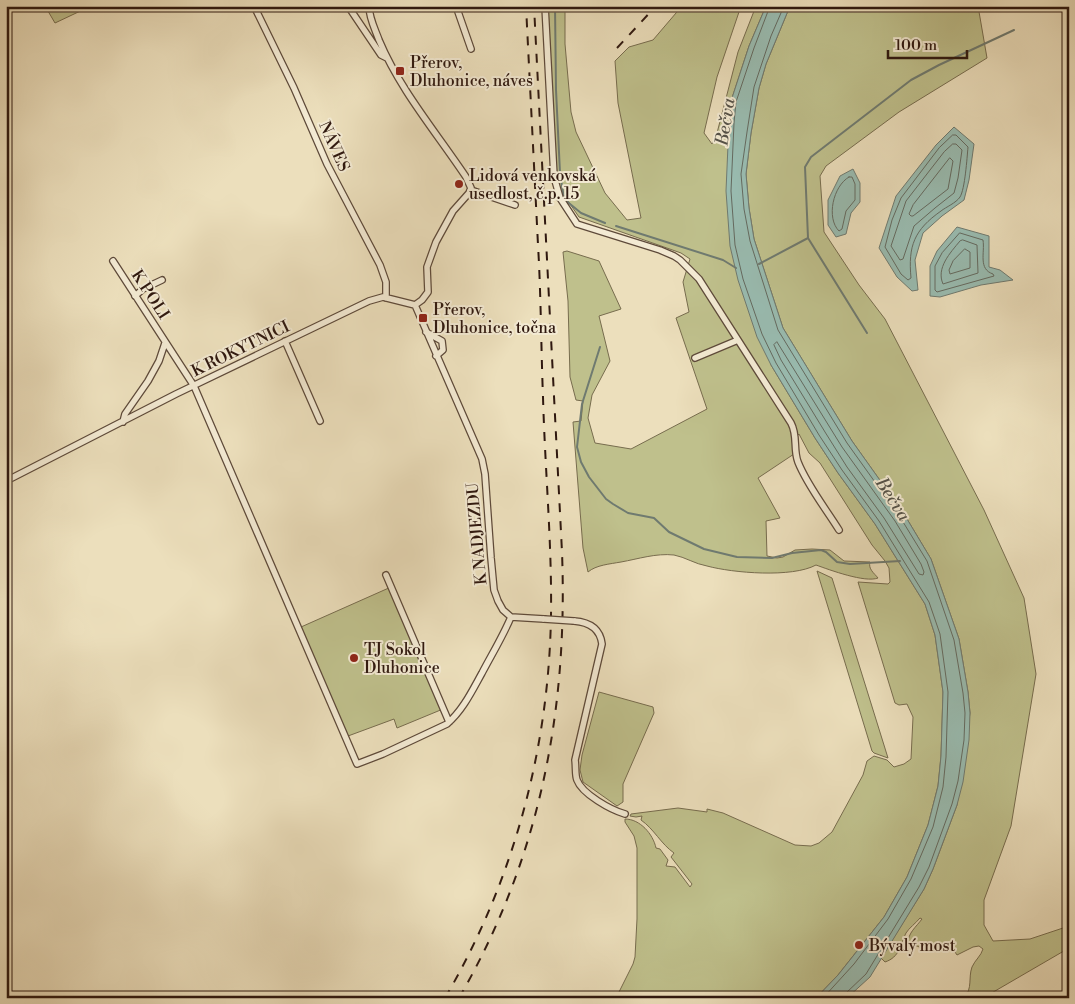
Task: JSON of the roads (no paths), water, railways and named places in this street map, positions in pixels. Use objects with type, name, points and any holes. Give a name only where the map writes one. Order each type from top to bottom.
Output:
[{"type":"street","name":"NÁVES","points":[[254,6],[294,88],[327,164],[380,265],[386,282],[386,298]]},
{"type":"street","points":[[348,6],[381,55],[387,58]]},
{"type":"street","points":[[369,6],[372,20],[387,58],[408,94],[471,185],[471,190],[455,207],[436,242],[427,266],[428,292],[415,305]]},
{"type":"street","points":[[456,6],[471,49]]},
{"type":"street","points":[[545,6],[555,185],[562,203],[577,224],[660,250],[680,260],[699,279],[791,423],[795,434],[796,456],[801,469],[839,530]]},
{"type":"street","points":[[471,190],[515,205]]},
{"type":"street","name":"K POLI","points":[[113,261],[194,386],[356,764],[383,754],[449,722]]},
{"type":"street","points":[[135,296],[140,291],[162,280]]},
{"type":"street","name":"K ROKYTNICI","points":[[6,481],[369,300],[386,298],[415,305]]},
{"type":"street","name":"K NADJEZDU","points":[[415,305],[482,459],[485,474],[494,590],[500,606],[511,617]]},
{"type":"street","points":[[426,332],[442,341],[443,350],[436,356]]},
{"type":"street","points":[[694,358],[738,340]]},
{"type":"street","points":[[285,341],[320,421]]},
{"type":"street","name":"K POLI","points":[[124,422],[126,412],[156,367],[166,342]]},
{"type":"street","points":[[386,575],[449,722],[466,702],[500,642],[511,617],[574,620],[592,626],[600,636],[602,644],[576,760],[577,780],[583,791],[625,814]]},
{"type":"water","name":"Bečva","points":[[766,6],[790,6],[766,64],[759,88],[751,133],[746,174],[754,239],[783,328],[852,441],[904,514],[931,559],[959,639],[970,713],[969,740],[963,782],[957,805],[933,869],[924,889],[870,977],[847,998],[816,998],[838,975],[884,917],[907,877],[928,825],[938,786],[943,692],[935,635],[925,604],[875,524],[815,438],[771,365],[757,337],[738,280],[730,246],[726,191],[731,101],[749,46]]},
{"type":"water","points":[[954,127],[974,144],[964,200],[923,233],[915,260],[918,290],[912,291],[897,277],[879,248],[896,196],[936,145]]},
{"type":"water","points":[[853,169],[860,183],[860,202],[851,213],[846,234],[836,237],[828,225],[828,200],[840,176]]},
{"type":"water","points":[[957,227],[989,236],[989,267],[1000,270],[1013,280],[981,285],[940,297],[930,296],[930,266],[937,251]]},
{"type":"waterway","points":[[555,6],[556,90],[560,173],[564,199],[581,213],[605,223]]},
{"type":"waterway","points":[[759,264],[808,238],[805,167],[811,157],[911,80],[1014,30]]},
{"type":"waterway","points":[[616,226],[723,260],[736,268]]},
{"type":"waterway","points":[[808,238],[867,333]]},
{"type":"waterway","points":[[600,347],[582,404],[577,447],[581,462],[589,477],[606,499],[613,504],[628,513],[654,518],[669,532],[704,549],[737,557],[772,558],[792,553],[821,550],[837,562],[850,564],[900,561]]},
{"type":"railway","points":[[445,998],[469,954],[490,908],[523,814],[535,765],[549,665],[551,615],[550,561],[539,264],[526,6]]},
{"type":"railway","points":[[459,998],[487,945],[510,892],[529,837],[543,782],[553,726],[560,669],[563,611],[562,552],[534,6]]},
{"type":"railway","points":[[617,48],[656,6]]},
{"type":"place","name":"Přerov, Dluhonice, náves","points":[[400,71]]},
{"type":"place","name":"Lidová venkovská usedlost, č.p. 15","points":[[459,184]]},
{"type":"place","name":"Přerov, Dluhonice, točna","points":[[423,318]]},
{"type":"place","name":"TJ Sokol Dluhonice","points":[[354,658]]},
{"type":"place","name":"Bývalý most","points":[[859,945]]}]
